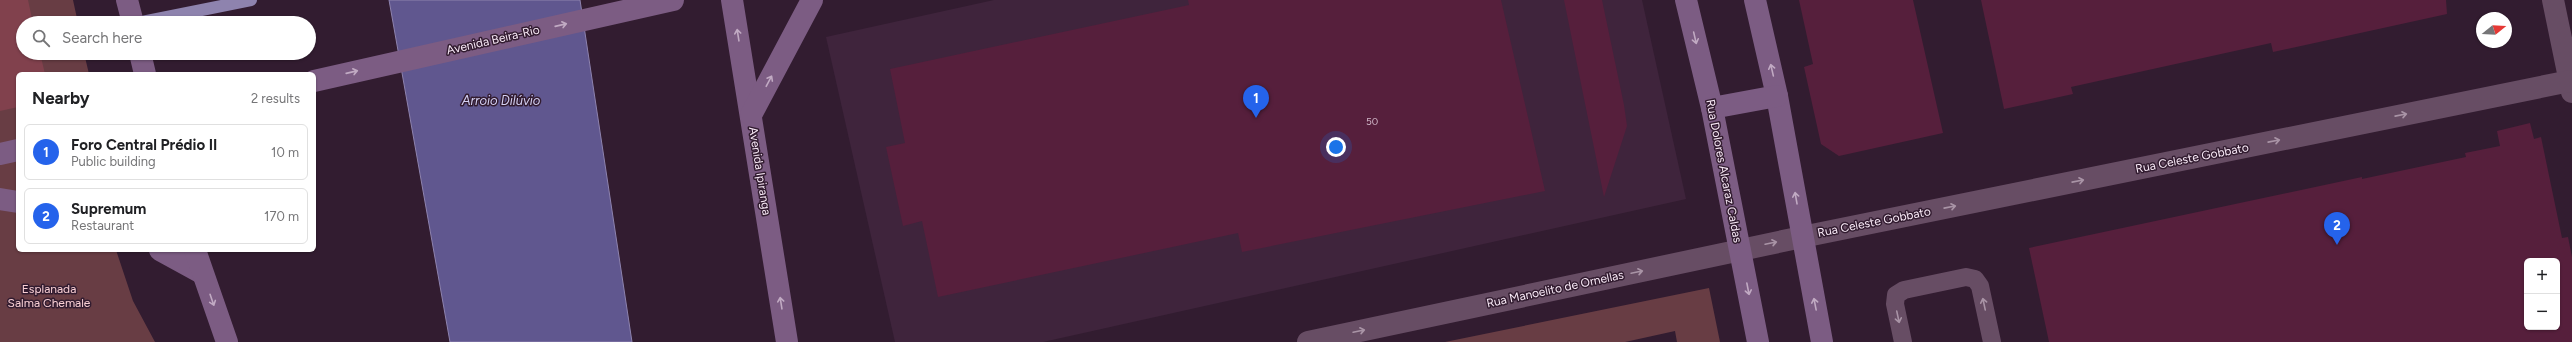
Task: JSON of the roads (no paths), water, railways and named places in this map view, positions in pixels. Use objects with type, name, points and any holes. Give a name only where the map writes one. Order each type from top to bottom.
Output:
[{"type":"main road","points":[[127,0],[131,16]]},
{"type":"main road","name":"Avenida Ipiranga","points":[[732,0],[787,342]]},
{"type":"main road","points":[[751,115],[812,0]]},
{"type":"main road","name":"Rua Dolores Alcaraz Caldas","points":[[1686,0],[1712,108],[1758,342]]},
{"type":"main road","points":[[1756,0],[1778,96],[1802,237],[1822,342]]},
{"type":"main road","name":"Avenida Beira-Rio","points":[[316,81],[664,2]]},
{"type":"main road","points":[[142,60],[145,72]]},
{"type":"main road","points":[[1712,108],[1778,96]]},
{"type":"main road","points":[[0,154],[16,150]]},
{"type":"main road","points":[[0,199],[16,202]]},
{"type":"main road","points":[[164,252],[202,272]]},
{"type":"main road","points":[[196,252],[226,342]]},
{"type":"street","points":[[2553,0],[2571,87]]},
{"type":"street","name":"Rua Celeste Gobbato","points":[[1802,237],[2571,87]]},
{"type":"street","name":"Rua Manoelito de Ornellas","points":[[1308,342],[1802,237]]},
{"type":"lane","points":[[1903,342],[1895,304],[1896,295],[1904,290],[1966,277],[1975,279],[1980,286],[1992,342]]},
{"type":"water","name":"Arroio Dilúvio","points":[[389,0],[580,0],[632,342],[450,342]]},
{"type":"waterway","points":[[172,16],[251,0]]},
{"type":"place","name":"Foro Central Prédio II","points":[[1256,118]]},
{"type":"place","name":"Supremum","points":[[2337,245]]},
{"type":"park label","name":"Esplanada Salma Chemale","points":[[49,296]]}]
